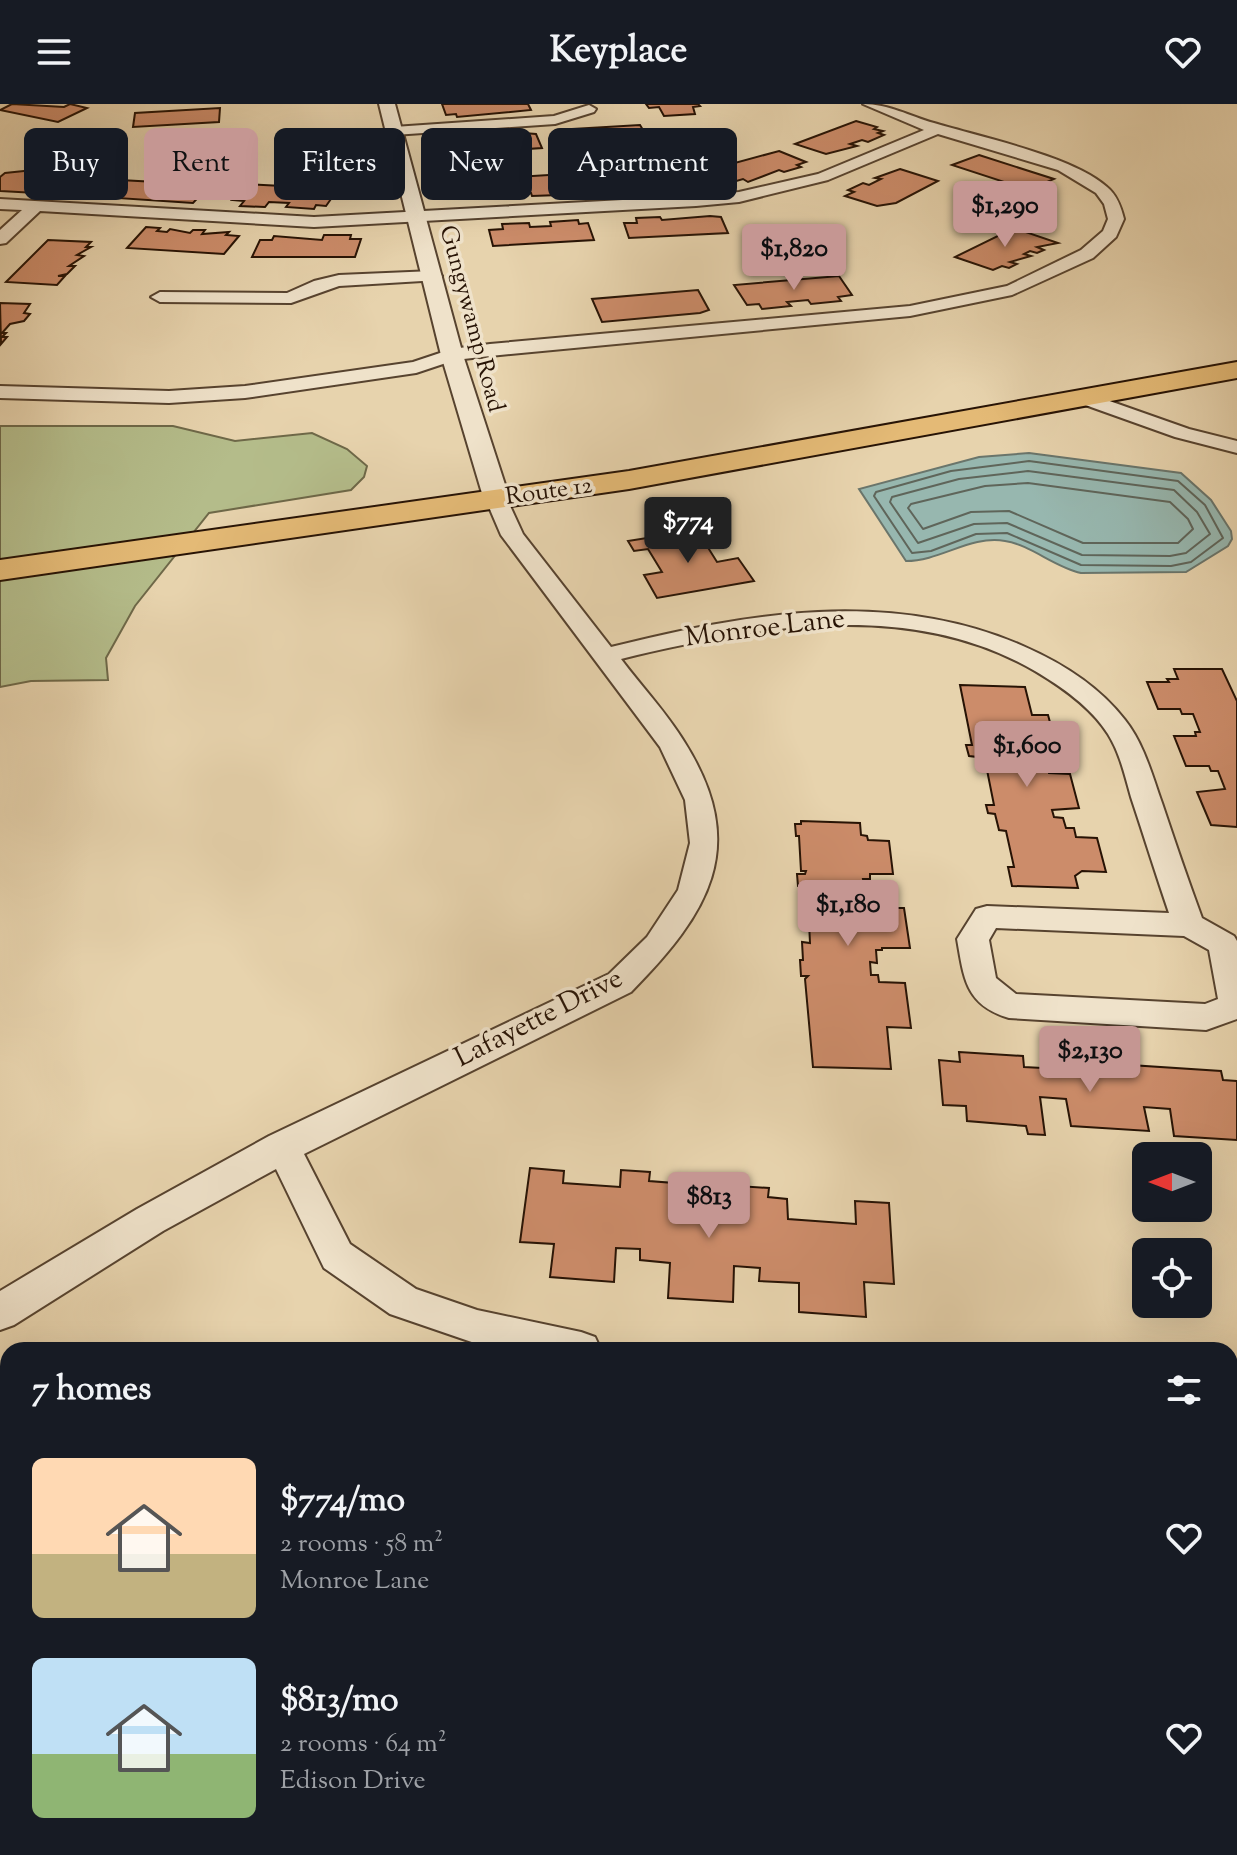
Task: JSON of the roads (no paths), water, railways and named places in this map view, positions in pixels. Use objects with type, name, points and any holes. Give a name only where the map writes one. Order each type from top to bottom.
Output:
[{"type":"highway","name":"Route 12","points":[[0,570],[497,500],[736,462],[1237,370]]},
{"type":"street","name":"Gungywamp Road","points":[[387,104],[393,128]]},
{"type":"street","points":[[0,392],[169,397],[245,392],[416,367],[452,355],[947,306],[1032,283],[1087,254],[1110,233],[1116,219],[1112,204],[1102,190],[1083,177],[1063,167],[938,129],[870,104]]},
{"type":"street","points":[[405,130],[555,120],[589,109]]},
{"type":"street","points":[[0,204],[314,222],[739,197],[823,177],[938,129]]},
{"type":"street","name":"Gungywamp Road","points":[[405,174],[452,355],[497,500]]},
{"type":"street","points":[[0,239],[35,207]]},
{"type":"street","points":[[160,297],[291,298],[303,288],[326,282],[433,276]]},
{"type":"street","points":[[1084,398],[1182,433],[1237,447]]},
{"type":"street","name":"Lafayette Drive","points":[[0,1312],[73,1264],[282,1146],[620,983],[658,945],[693,892],[705,843],[699,800],[673,745],[512,535],[497,500]]},
{"type":"street","name":"Monroe Lane","points":[[604,656],[778,621],[852,617],[948,630],[1003,646],[1051,668],[1089,696],[1118,728],[1134,762],[1189,925]]},
{"type":"street","points":[[987,917],[1189,925],[1223,944],[1236,1006],[1206,1017],[1009,1006],[981,984],[973,939],[987,917]]},
{"type":"street","points":[[282,1146],[337,1256],[404,1302],[477,1328],[543,1342]]},
{"type":"water","points":[[1029,453],[1181,473],[1211,500],[1231,531],[1232,539],[1228,546],[1186,572],[1081,573],[1015,543],[992,540],[906,561],[859,489],[979,457]]}]
